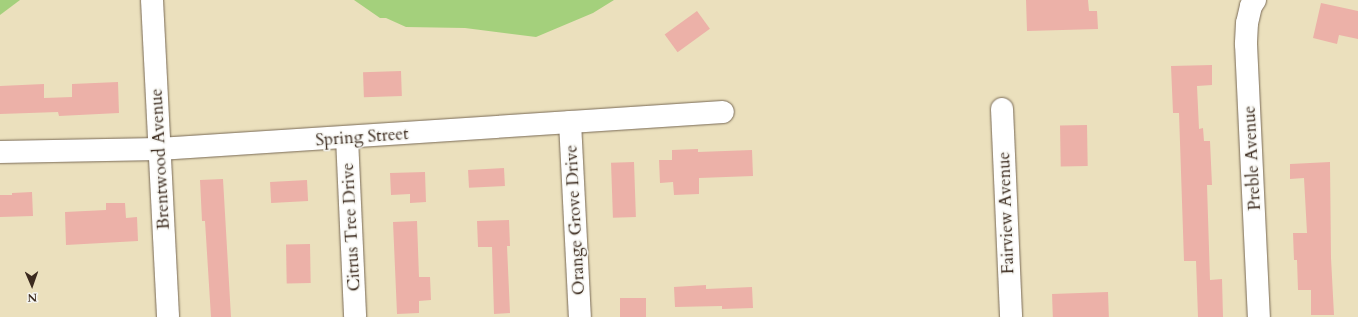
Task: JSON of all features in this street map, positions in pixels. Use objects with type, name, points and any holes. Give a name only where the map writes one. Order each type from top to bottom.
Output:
[{"type":"street","name":"Brentwood Avenue","points":[[152,0],[168,317]]},
{"type":"street","name":"Preble Avenue","points":[[1255,0],[1251,6],[1247,23],[1246,44],[1259,317]]},
{"type":"street","name":"Fairview Avenue","points":[[1002,109],[1011,317]]},
{"type":"street","name":"Spring Street","points":[[0,152],[159,149],[347,138],[723,112]]},
{"type":"street","name":"Orange Grove Drive","points":[[570,122],[580,317]]},
{"type":"street","name":"Citrus Tree Drive","points":[[347,138],[355,317]]},
{"type":"green space","points":[[0,0],[20,0],[0,15]]},
{"type":"green space","points":[[354,0],[614,0],[593,13],[536,37],[465,28],[406,27],[386,18],[380,18]]},
{"type":"building","points":[[1026,0],[1088,0],[1089,11],[1097,11],[1098,29],[1027,31]]},
{"type":"building","points":[[1321,3],[1358,11],[1358,39],[1339,35],[1337,44],[1313,38]]},
{"type":"building","points":[[697,11],[710,29],[678,52],[665,35]]},
{"type":"building","points":[[1212,65],[1212,85],[1197,86],[1199,129],[1203,128],[1204,141],[1210,141],[1212,185],[1207,185],[1210,280],[1222,279],[1223,317],[1198,317],[1196,261],[1184,261],[1179,113],[1173,113],[1171,66]]},
{"type":"building","points":[[401,71],[402,96],[364,97],[363,72]]},
{"type":"building","points":[[118,82],[119,113],[59,116],[58,112],[0,114],[0,86],[44,84],[44,98],[72,97],[72,84]]},
{"type":"building","points":[[1060,125],[1087,125],[1088,166],[1061,166]]},
{"type":"building","points":[[698,149],[698,152],[752,150],[753,176],[699,178],[699,194],[674,195],[673,182],[660,183],[659,160],[672,160],[672,150]]},
{"type":"building","points":[[634,162],[636,217],[613,218],[611,163]]},
{"type":"building","points":[[1330,162],[1331,258],[1334,315],[1311,315],[1311,290],[1298,290],[1297,260],[1294,260],[1293,233],[1307,233],[1304,178],[1290,179],[1290,164]]},
{"type":"building","points":[[504,168],[505,186],[469,188],[468,170]]},
{"type":"building","points":[[425,172],[426,202],[410,203],[410,194],[391,195],[390,173]]},
{"type":"building","points":[[223,179],[231,317],[211,317],[205,221],[202,221],[200,180]]},
{"type":"building","points":[[307,180],[308,201],[271,203],[270,182]]},
{"type":"building","points":[[32,192],[33,216],[0,217],[0,195]]},
{"type":"building","points":[[106,203],[125,203],[126,218],[137,217],[138,241],[66,245],[65,212],[106,210]]},
{"type":"building","points":[[509,220],[510,246],[507,246],[510,313],[494,314],[492,247],[478,247],[477,221]]},
{"type":"building","points":[[417,221],[419,277],[430,277],[431,300],[419,301],[419,313],[397,314],[393,222]]},
{"type":"building","points":[[286,244],[310,244],[311,283],[287,283]]},
{"type":"building","points":[[706,285],[706,289],[752,287],[753,308],[722,309],[722,306],[675,307],[674,287]]},
{"type":"building","points":[[1108,292],[1109,317],[1053,317],[1052,294]]},
{"type":"building","points":[[620,298],[646,298],[646,317],[620,317]]}]
